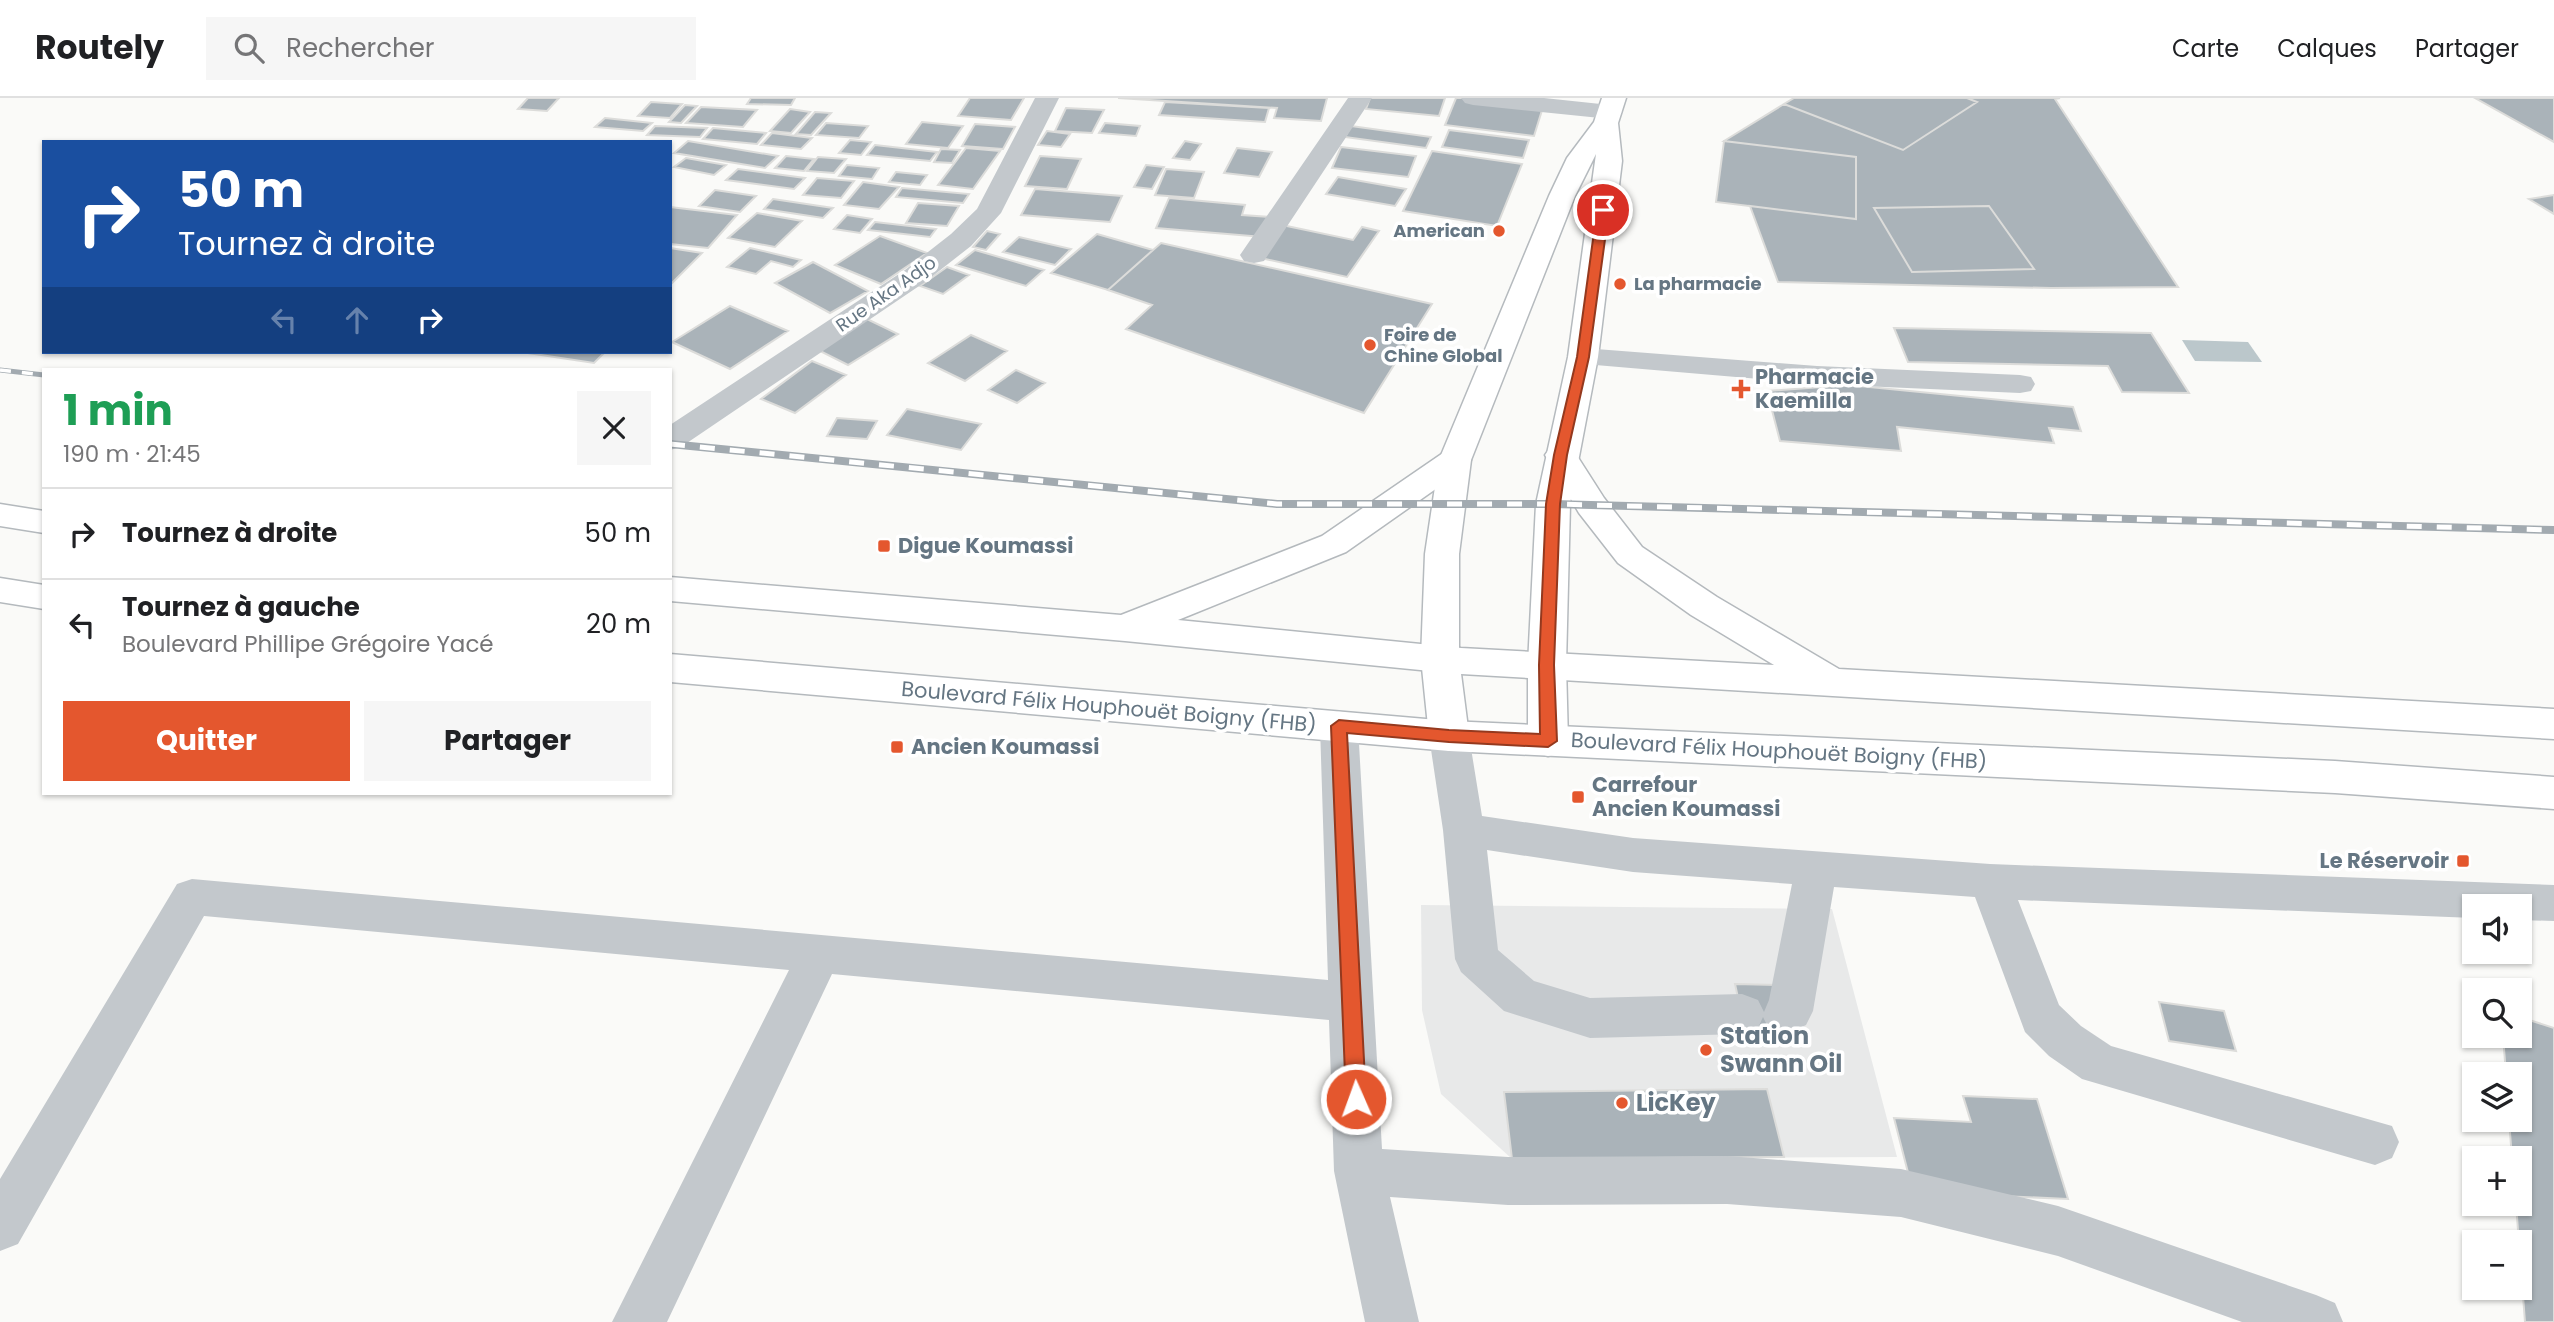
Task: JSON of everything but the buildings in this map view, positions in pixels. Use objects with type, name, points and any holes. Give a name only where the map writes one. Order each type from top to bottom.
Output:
[{"type":"main road","points":[[1548,741],[1546,665],[1553,504],[1583,357],[1609,161],[1610,111]]},
{"type":"main road","points":[[1449,736],[1450,660],[1442,554],[1455,460],[1567,187],[1580,158],[1610,111]]},
{"type":"main road","points":[[1561,455],[1591,505],[1630,555],[1704,606],[1830,682]]},
{"type":"main road","points":[[1125,628],[1334,544],[1455,460]]},
{"type":"main road","points":[[0,515],[42,522]]},
{"type":"main road","points":[[672,589],[1125,628],[1450,660],[2554,724]]},
{"type":"main road","points":[[0,590],[42,597]]},
{"type":"main road","name":"Boulevard Félix Houphouët Boigny (FHB)","points":[[672,668],[1449,736],[2335,777],[2554,793]]},
{"type":"street","name":"Rue Aka Adjo","points":[[672,439],[915,275],[961,240],[988,213],[1047,98]]},
{"type":"street","points":[[1254,255],[1360,98]]},
{"type":"street","points":[[1473,98],[1610,111]]},
{"type":"street","points":[[1583,357],[1817,375],[2020,384]]},
{"type":"street","points":[[1339,726],[1359,1171],[1392,1322]]},
{"type":"street","points":[[1449,736],[1464,830],[1477,959],[1520,997],[1590,1018],[1742,1014]]},
{"type":"street","points":[[1464,830],[1633,855],[1990,881],[2554,903]]},
{"type":"street","points":[[1785,1016],[1790,1010],[1816,867]]},
{"type":"street","points":[[1990,881],[2041,1018],[2065,1041],[2099,1064],[2375,1142]]},
{"type":"street","points":[[0,1226],[192,897],[1352,1002]]},
{"type":"street","points":[[639,1322],[819,954]]},
{"type":"street","points":[[1359,1171],[1508,1181],[1727,1180],[1901,1193],[2058,1231],[2316,1322]]},
{"type":"shaded area","points":[[2182,340],[2248,342],[2262,362],[2195,361]]},
{"type":"shaded area","points":[[1421,905],[1832,909],[1897,1157],[1512,1159],[1441,1094],[1422,1010]]},
{"type":"railway","points":[[0,370],[42,375]]},
{"type":"railway","points":[[672,444],[1277,504],[1553,504],[2554,530]]},
{"type":"place","name":"American","points":[[1499,231]]},
{"type":"place","name":"La pharmacie","points":[[1620,284]]},
{"type":"place","name":"Foire de Chine Global","points":[[1370,345]]},
{"type":"place","name":"Pharmacie Kaemilla","points":[[1741,389]]},
{"type":"place","name":"Digue Koumassi","points":[[884,546]]},
{"type":"place","name":"Ancien Koumassi","points":[[897,747]]},
{"type":"place","name":"Carrefour Ancien Koumassi","points":[[1578,797]]},
{"type":"place","name":"Le Réservoir","points":[[2463,861]]},
{"type":"place","name":"Station Swann Oil","points":[[1706,1050]]},
{"type":"place","name":"LicKey","points":[[1622,1103]]},
{"type":"route","points":[[1356,1099],[1339,726],[1548,741],[1546,665],[1553,504],[1583,357],[1603,210]]}]
